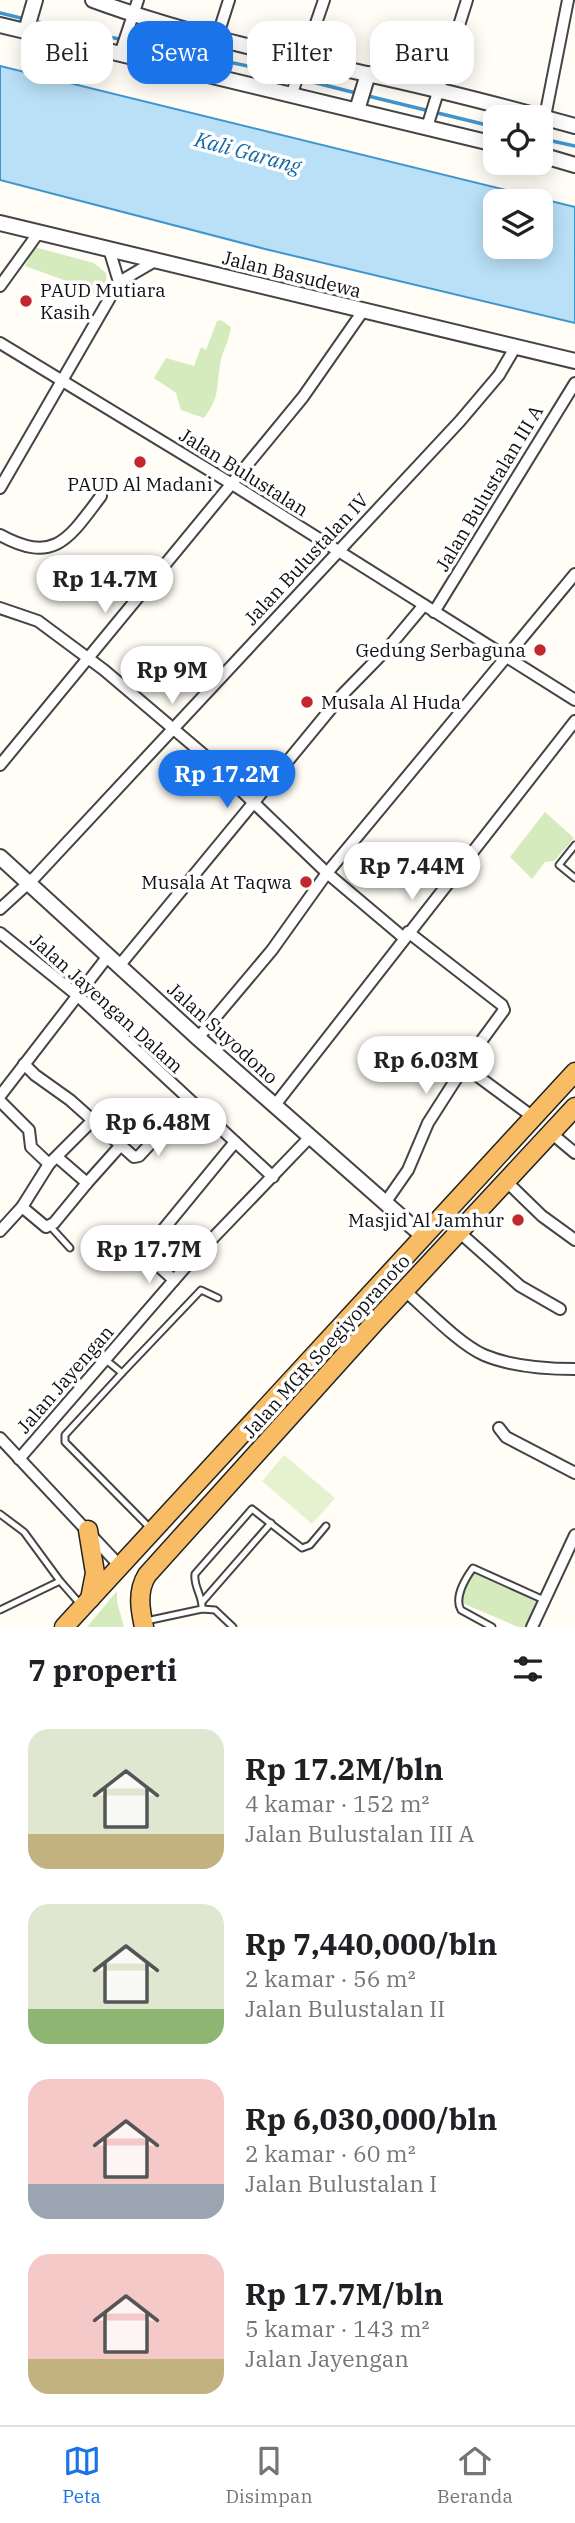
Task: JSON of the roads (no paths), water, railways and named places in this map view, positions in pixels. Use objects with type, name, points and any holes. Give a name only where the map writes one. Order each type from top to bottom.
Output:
[{"type":"highway","name":"Jalan MGR Soegiyopranoto","points":[[65,1625],[575,1072]]},
{"type":"highway","name":"Jalan MGR Soegiyopranoto","points":[[143,1624],[141,1586],[147,1575],[404,1290],[575,1107]]},
{"type":"highway","points":[[86,1603],[95,1573],[88,1530]]},
{"type":"street","points":[[29,21],[35,0]]},
{"type":"street","points":[[93,0],[143,21]]},
{"type":"street","points":[[122,49],[138,0]]},
{"type":"street","points":[[223,21],[229,0]]},
{"type":"street","points":[[317,21],[324,0]]},
{"type":"street","points":[[428,122],[467,0]]},
{"type":"street","points":[[548,105],[568,0]]},
{"type":"street","points":[[0,25],[21,27]]},
{"type":"street","points":[[113,47],[127,50]]},
{"type":"street","points":[[233,75],[428,122],[483,140]]},
{"type":"street","points":[[356,75],[483,106]]},
{"type":"street","points":[[359,106],[367,78]]},
{"type":"street","points":[[293,89],[295,84]]},
{"type":"street","points":[[553,122],[575,126]]},
{"type":"street","points":[[553,159],[575,165]]},
{"type":"street","name":"Jalan Basudewa","points":[[0,223],[575,361]]},
{"type":"street","points":[[0,286],[39,232]]},
{"type":"street","points":[[109,250],[120,282]]},
{"type":"street","points":[[0,488],[120,282],[155,261]]},
{"type":"street","points":[[0,765],[303,397],[363,311]]},
{"type":"street","name":"Jalan Bulustalan","points":[[0,343],[232,484],[575,699]]},
{"type":"street","name":"Jalan Bulustalan IV","points":[[0,909],[460,422],[499,375],[516,346]]},
{"type":"street","name":"Jalan Bulustalan III A","points":[[434,611],[575,383]]},
{"type":"street","points":[[0,535],[28,548],[55,544],[70,537],[101,496]]},
{"type":"street","points":[[198,1038],[272,950],[327,873],[575,574]]},
{"type":"street","points":[[87,1183],[31,1147],[29,1130],[0,1099],[76,996],[114,961],[253,803],[343,694],[388,648],[424,605]]},
{"type":"street","points":[[0,608],[38,621],[89,658],[172,728],[327,873],[502,1005],[504,1010],[428,1123],[408,1170],[385,1203]]},
{"type":"street","points":[[275,1105],[575,721]]},
{"type":"street","name":"Jalan Suyodono","points":[[0,857],[198,1038],[423,1236]]},
{"type":"street","name":"Jalan Jayengan Dalam","points":[[0,933],[76,996],[273,1177]]},
{"type":"street","points":[[24,1064],[131,1155],[139,1156],[189,1102]]},
{"type":"street","points":[[464,1066],[533,1117]]},
{"type":"street","points":[[0,1231],[22,1207],[53,1161],[93,1120]]},
{"type":"street","points":[[551,1133],[575,1153]]},
{"type":"street","name":"Jalan Jayengan","points":[[19,1459],[174,1280],[310,1137]]},
{"type":"street","points":[[174,1280],[144,1253],[234,1143]]},
{"type":"street","points":[[22,1207],[41,1224],[50,1226],[121,1145]]},
{"type":"street","points":[[506,1181],[542,1216],[575,1240]]},
{"type":"street","points":[[459,1232],[520,1286],[560,1309]]},
{"type":"street","points":[[404,1290],[441,1323],[484,1355],[534,1367],[574,1369]]},
{"type":"street","points":[[499,1428],[506,1437],[575,1473]]},
{"type":"street","points":[[0,1438],[120,1566]]},
{"type":"street","points":[[532,1627],[575,1535]]},
{"type":"lane","points":[[575,845],[559,865],[575,878]]},
{"type":"lane","points":[[50,1226],[70,1248]]},
{"type":"lane","points":[[153,1531],[65,1443],[65,1435],[201,1290],[218,1298]]},
{"type":"lane","points":[[106,1360],[122,1373]]},
{"type":"lane","points":[[202,1605],[194,1580],[197,1571],[252,1510],[302,1548],[310,1545],[326,1526]]},
{"type":"lane","points":[[0,1514],[24,1532],[60,1581],[86,1603]]},
{"type":"lane","points":[[143,1624],[202,1605],[271,1523]]},
{"type":"lane","points":[[492,1627],[458,1606],[458,1598],[473,1568],[544,1600]]},
{"type":"lane","points":[[0,1610],[60,1581]]},
{"type":"lane","points":[[202,1605],[215,1610],[233,1627]]},
{"type":"water","name":"Kali Garang","points":[[0,66],[21,71],[21,84],[73,84],[502,189],[483,189],[483,259],[553,259],[553,202],[575,207],[575,323],[265,249],[0,180]]},
{"type":"waterway","points":[[0,13],[25,19]]},
{"type":"waterway","points":[[113,38],[257,68],[356,93]]},
{"type":"waterway","points":[[364,95],[483,124]]},
{"type":"waterway","points":[[553,141],[575,146]]},
{"type":"place","name":"PAUD Mutiara Kasih","points":[[26,301]]},
{"type":"place","name":"PAUD Al Madani","points":[[140,462]]},
{"type":"place","name":"Gedung Serbaguna","points":[[540,650]]},
{"type":"place","name":"Musala Al Huda","points":[[307,702]]},
{"type":"place","name":"Musala At Taqwa","points":[[306,882]]},
{"type":"place","name":"Masjid Al Jamhur","points":[[518,1220]]}]
